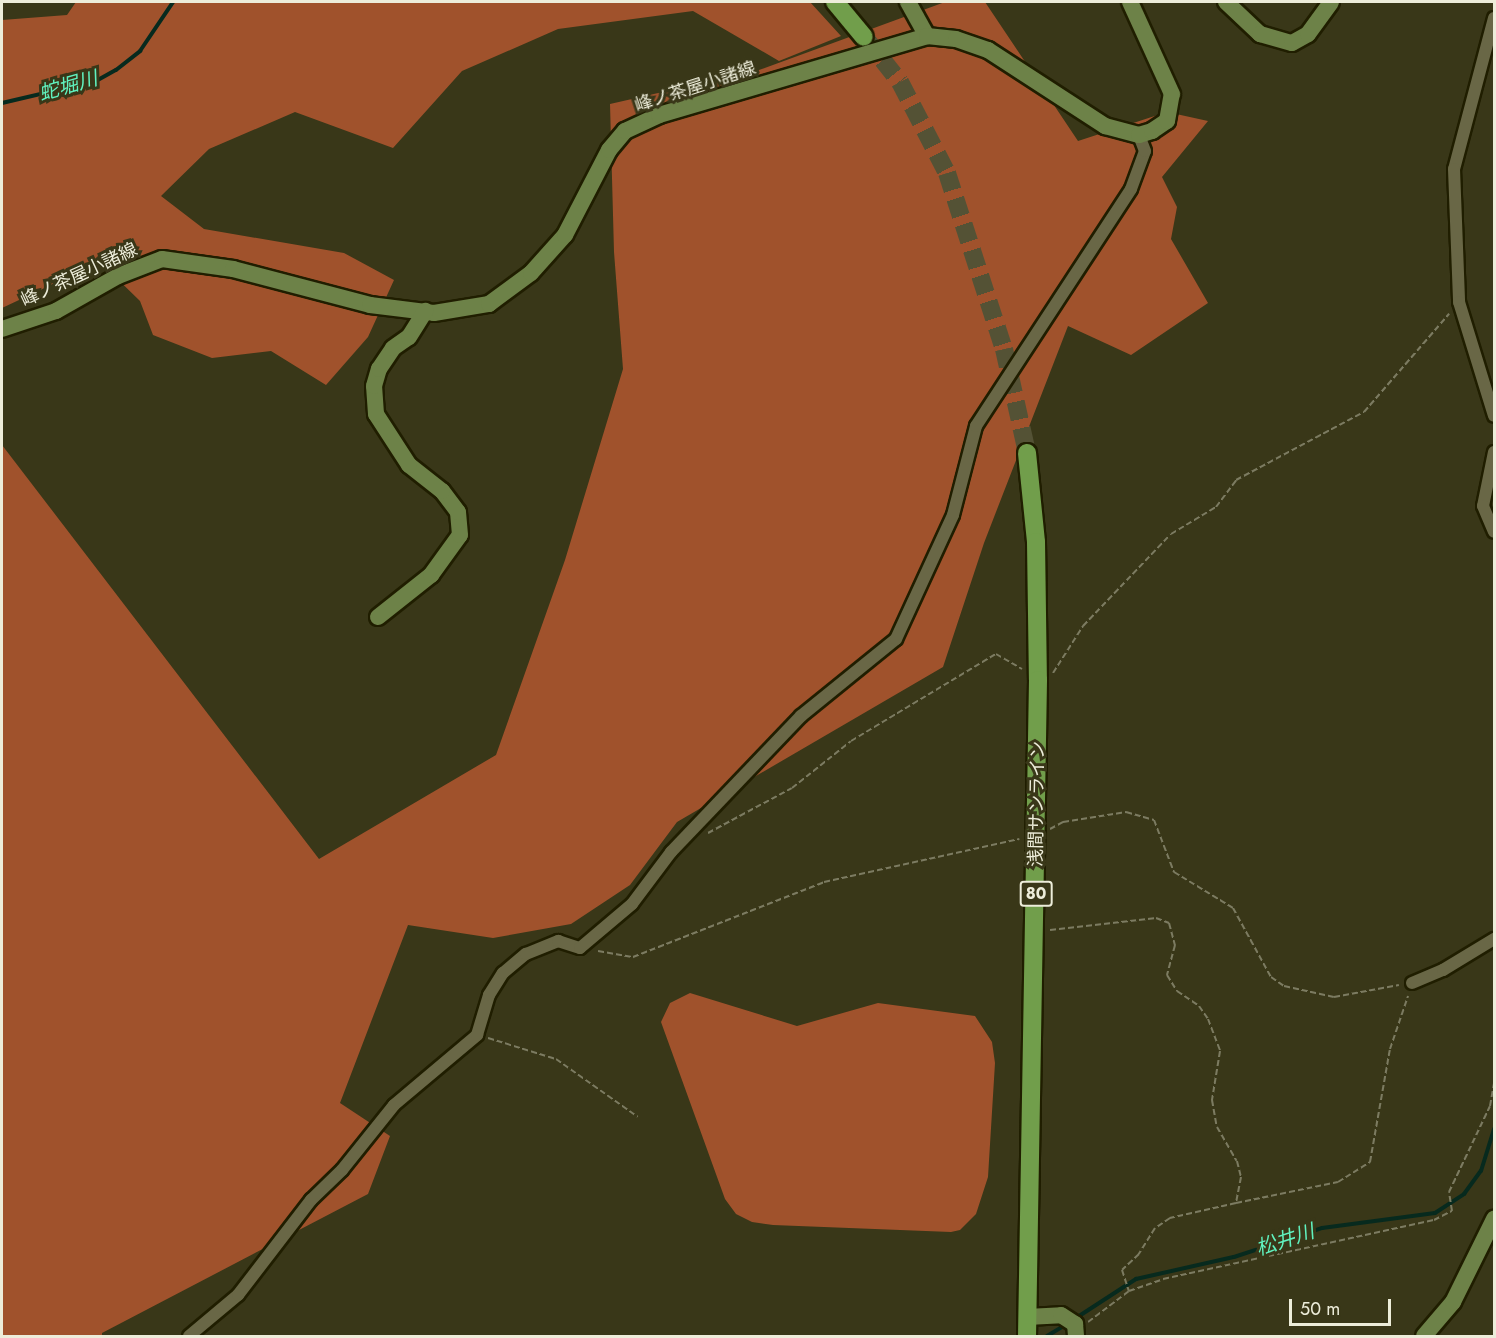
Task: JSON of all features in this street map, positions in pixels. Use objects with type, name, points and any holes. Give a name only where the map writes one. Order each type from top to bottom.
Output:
[{"type":"main road","points":[[835,2],[864,37]]},
{"type":"main road","points":[[908,2],[927,36]]},
{"type":"main road","points":[[1130,2],[1172,94],[1167,121],[1139,135]]},
{"type":"main road","points":[[1226,2],[1260,34],[1292,43],[1308,34],[1331,2]]},
{"type":"main road","name":"峰ノ茶屋小諸線","points":[[2,329],[56,311],[118,276],[162,259],[233,269],[370,305],[425,312],[489,304],[531,273],[565,235],[609,150],[625,131],[659,115],[927,36],[956,39],[988,50],[1105,126],[1139,135]]},
{"type":"main road","points":[[378,617],[431,574],[460,535],[458,512],[442,491],[409,465],[376,414],[374,386],[379,369],[393,348],[409,337],[425,312]]},
{"type":"main road","name":"浅間サンライン","points":[[1027,453],[1036,542],[1038,680],[1027,1336]]},
{"type":"main road","points":[[1424,1336],[1453,1302],[1494,1219]]},
{"type":"main road","points":[[1027,1317],[1062,1315],[1070,1319],[1076,1334]]},
{"type":"street","points":[[1494,18],[1455,170],[1459,302],[1494,416]]},
{"type":"street","points":[[189,1336],[238,1295],[311,1200],[342,1170],[394,1105],[477,1035],[489,995],[503,973],[518,960],[558,941],[580,948],[632,904],[671,852],[801,716],[896,639],[953,515],[976,426],[1131,189],[1145,151],[1139,135]]},
{"type":"street","points":[[1494,452],[1483,506],[1494,532]]},
{"type":"street","points":[[1412,983],[1443,970],[1494,939]]},
{"type":"path","points":[[702,836],[792,788],[851,741],[996,654],[1038,680],[1057,672],[1083,626],[1171,534],[1216,507],[1236,480],[1364,412],[1459,302]]},
{"type":"path","points":[[580,948],[633,957],[824,882],[1037,836],[1063,822],[1126,812],[1154,820],[1174,872],[1233,908],[1271,976],[1284,986],[1334,997],[1412,983],[1390,1049],[1370,1162],[1338,1182],[1170,1218],[1155,1228],[1139,1254],[1122,1270],[1129,1292]]},
{"type":"path","points":[[1035,931],[1156,918],[1169,923],[1175,945],[1167,975],[1176,991],[1199,1006],[1209,1018],[1220,1051],[1212,1100],[1216,1127],[1237,1161],[1241,1177],[1236,1203]]},
{"type":"path","points":[[477,1035],[556,1059],[638,1117]]},
{"type":"path","points":[[1076,1334],[1129,1292],[1162,1279],[1434,1220],[1452,1211],[1449,1192],[1490,1107],[1494,1083]]},
{"type":"shaded area","points":[[76,2],[810,2],[841,36],[779,61],[693,11],[558,29],[462,71],[393,148],[295,112],[209,149],[161,196],[204,229],[344,253],[394,280],[368,337],[326,385],[271,351],[212,358],[153,335],[140,301],[100,262],[2,308],[2,20],[67,15]]},
{"type":"shaded area","points":[[945,2],[985,2],[1078,141],[1167,112],[1208,121],[1162,177],[1177,207],[1171,239],[1208,303],[1131,355],[1068,326],[984,543],[943,667],[677,822],[630,885],[571,924],[493,938],[408,925],[340,1103],[390,1136],[368,1194],[102,1333],[102,1336],[2,1336],[2,445],[319,859],[496,755],[565,560],[623,369],[614,252],[610,104],[759,70]]},
{"type":"shaded area","points":[[690,993],[797,1026],[878,1003],[975,1016],[992,1042],[995,1063],[988,1177],[976,1214],[960,1230],[951,1232],[773,1225],[752,1222],[736,1214],[725,1199],[661,1022],[670,1003]]},
{"type":"waterway","name":"蛇堀川","points":[[2,103],[96,81],[116,70],[140,51],[173,2]]},
{"type":"waterway","name":"松井川","points":[[1076,1318],[1136,1279],[1234,1257],[1322,1228],[1435,1213],[1464,1194],[1481,1171],[1494,1129]]},
{"type":"waterway","name":"松井川","points":[[1047,1336],[1067,1324]]},
{"type":"tunnel","points":[[866,39],[900,82],[947,173],[1004,349],[1027,453]]}]
